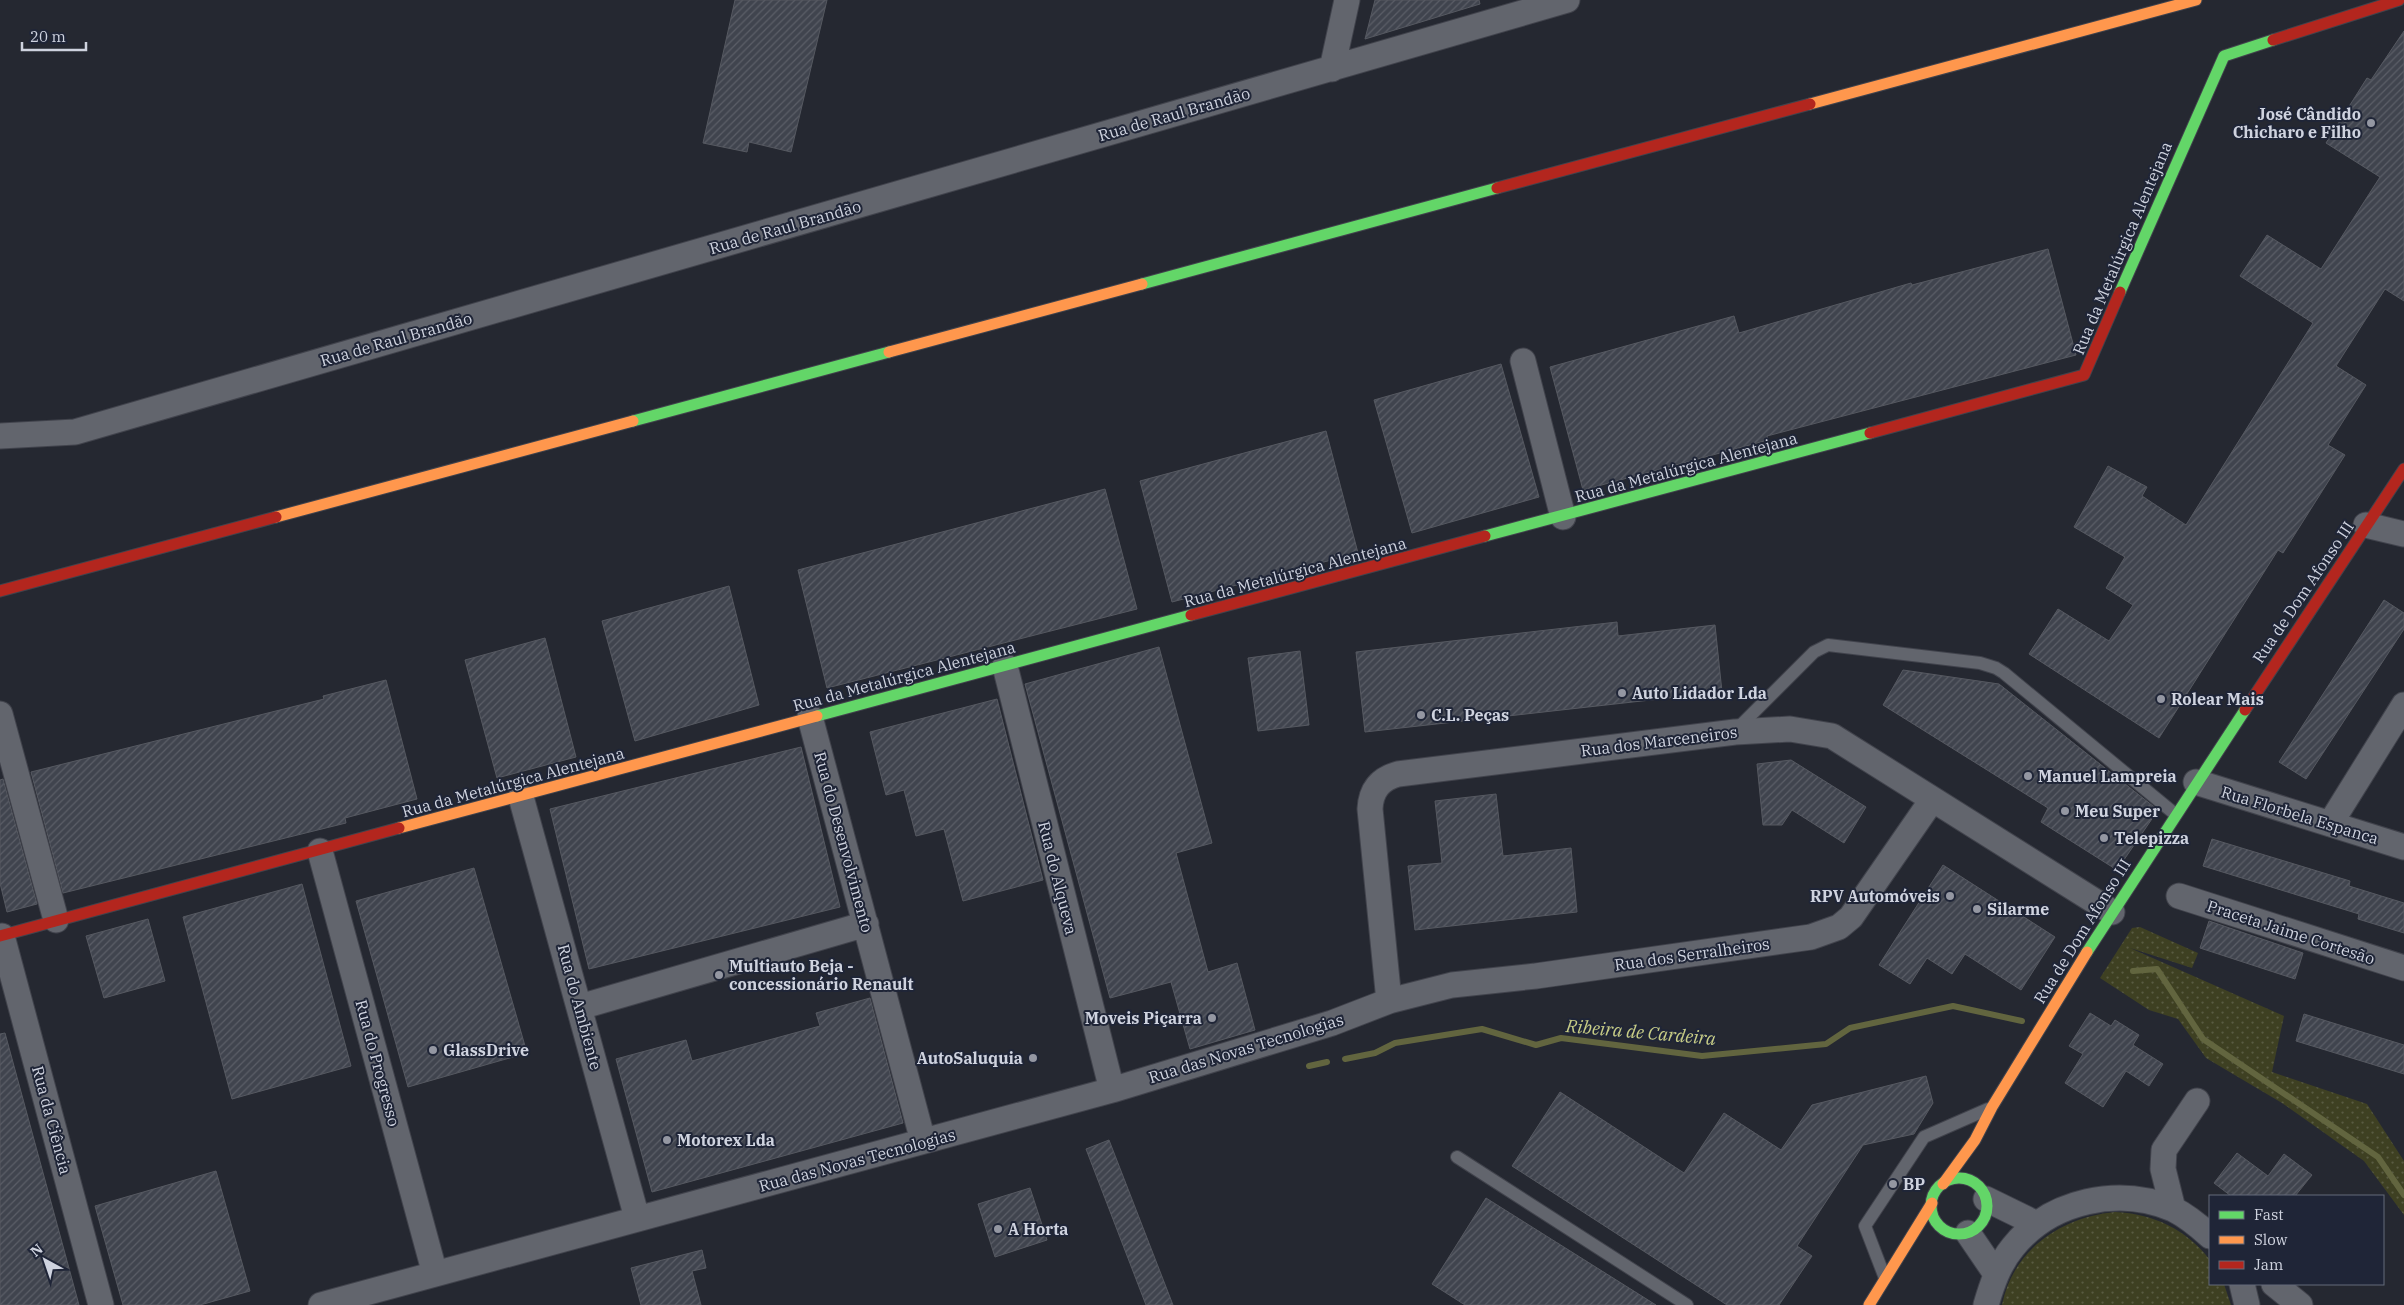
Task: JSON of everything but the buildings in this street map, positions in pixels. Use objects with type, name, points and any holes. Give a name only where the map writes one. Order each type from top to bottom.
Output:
[{"type":"main road","points":[[0,591],[2196,0]]},
{"type":"main road","name":"Rua da Metalúrgica Alentejana","points":[[1,936],[521,797],[810,717],[1563,517],[2084,375],[2224,56],[2398,0]]},
{"type":"main road","name":"Rua de Dom Afonso III","points":[[1942,1184],[1975,1140],[1992,1107],[2112,912],[2175,814],[2404,469]]},
{"type":"main road","points":[[1907,1246],[1926,1238],[1975,1229],[1985,1215],[1975,1140]]},
{"type":"main road","points":[[1957,1232],[1934,1219],[1933,1196],[1942,1184],[1958,1178],[1974,1183],[1983,1194]]},
{"type":"main road","points":[[1870,1305],[1932,1203]]},
{"type":"street","points":[[1332,68],[1347,0]]},
{"type":"street","name":"Rua de Raul Brandão","points":[[0,436],[76,432],[1567,0]]},
{"type":"street","points":[[1523,361],[1563,517]]},
{"type":"street","points":[[2366,526],[2404,534]]},
{"type":"street","name":"Rua do Alqueva","points":[[1005,666],[1112,1090]]},
{"type":"street","points":[[2330,824],[2397,728],[2404,705]]},
{"type":"street","points":[[0,714],[56,920]]},
{"type":"street","name":"Rua do Desenvolvimento","points":[[810,717],[923,1141]]},
{"type":"street","name":"Rua dos Marceneiros","points":[[1389,1000],[1370,809],[1370,799],[1380,782],[1398,774],[1735,732],[1790,729],[1832,736],[1932,800],[2072,885],[2112,912]]},
{"type":"street","name":"Rua Florbela Espanca","points":[[2196,782],[2404,847]]},
{"type":"street","name":"Rua do Ambiente","points":[[521,797],[637,1218]]},
{"type":"street","name":"Rua dos Serralheiros","points":[[1389,1000],[1452,985],[1536,976],[1811,937],[1825,933],[1839,927],[1861,905],[1932,800]]},
{"type":"street","name":"Rua do Progresso","points":[[320,851],[435,1274]]},
{"type":"street","name":"Praceta Jaime Cortesão","points":[[2179,896],[2404,968]]},
{"type":"street","points":[[580,1007],[866,924]]},
{"type":"street","name":"Rua da Ciência","points":[[1,936],[101,1305]]},
{"type":"street","name":"Rua das Novas Tecnologias","points":[[321,1305],[1112,1090],[1332,1023],[1389,1000]]},
{"type":"street","points":[[2173,1209],[2162,1159],[2169,1141],[2197,1101]]},
{"type":"street","points":[[1983,1194],[2037,1224]]},
{"type":"street","points":[[1986,1305],[1996,1274],[2013,1246],[2037,1224],[2068,1206],[2103,1198],[2138,1199],[2173,1209],[2195,1222],[2209,1235]]},
{"type":"street","points":[[1957,1232],[1996,1274]]},
{"type":"street","points":[[2242,1285],[2247,1305]]},
{"type":"street","points":[[2275,1285],[2300,1305]]},
{"type":"lane","points":[[1735,732],[1814,652],[1828,644],[1980,663],[2004,673],[2175,814]]},
{"type":"lane","points":[[1886,1279],[1865,1226],[1924,1137],[1992,1107]]},
{"type":"lane","points":[[1457,1157],[1688,1305]]},
{"type":"green space","points":[[2140,927],[2198,953],[2192,968],[2130,948],[2284,1016],[2272,1072],[2367,1104],[2404,1161],[2404,1215],[2364,1161],[2282,1103],[2206,1058],[2178,1019],[2149,1010],[2100,978],[2132,928]]},
{"type":"green space","points":[[2115,1212],[2129,1213],[2156,1220],[2180,1232],[2201,1249],[2209,1259],[2209,1285],[2224,1285],[2231,1305],[2002,1305],[2008,1285],[2017,1268],[2029,1252],[2043,1239],[2059,1229],[2095,1215]]},
{"type":"waterway","points":[[2133,971],[2157,969],[2203,1039],[2378,1157],[2404,1195]]},
{"type":"waterway","name":"Ribeira de Cardeira","points":[[1345,1059],[1375,1053],[1395,1043],[1482,1029],[1536,1045],[1561,1038],[1702,1056],[1826,1044],[1850,1028],[1953,1006],[2022,1021]]},
{"type":"waterway","points":[[1309,1066],[1327,1062]]},
{"type":"traffic: fast","points":[[2120,292],[2224,56],[2273,40]]},
{"type":"traffic: fast","points":[[1142,284],[1497,188]]},
{"type":"traffic: fast","points":[[633,421],[889,352]]},
{"type":"traffic: fast","points":[[1485,536],[1870,433]]},
{"type":"traffic: fast","points":[[817,716],[1191,615]]},
{"type":"traffic: fast","points":[[2087,952],[2245,710]]},
{"type":"traffic: fast","points":[[1959,1178],[1974,1183],[1982,1191],[1987,1206],[1982,1221],[1974,1229],[1959,1234],[1944,1229],[1936,1221],[1931,1206],[1936,1191],[1944,1183],[1959,1178]]},
{"type":"traffic: slow","points":[[1810,104],[2196,0]]},
{"type":"traffic: slow","points":[[889,352],[1142,284]]},
{"type":"traffic: slow","points":[[276,517],[633,421]]},
{"type":"traffic: slow","points":[[399,828],[817,716]]},
{"type":"traffic: slow","points":[[1943,1184],[1975,1140],[1992,1107],[2087,952]]},
{"type":"traffic: slow","points":[[1869,1305],[1932,1203]]},
{"type":"traffic: jam","points":[[2273,40],[2399,0]]},
{"type":"traffic: jam","points":[[1497,188],[1810,104]]},
{"type":"traffic: jam","points":[[1870,433],[2084,375],[2120,292]]},
{"type":"traffic: jam","points":[[2245,710],[2404,469]]},
{"type":"traffic: jam","points":[[0,591],[276,517]]},
{"type":"traffic: jam","points":[[1191,615],[1485,536]]},
{"type":"traffic: jam","points":[[0,936],[399,828]]},
{"type":"place","name":"José Cândido Chicharo e Filho","points":[[2371,123]]},
{"type":"place","name":"Auto Lidador Lda","points":[[1622,693]]},
{"type":"place","name":"Rolear Mais","points":[[2161,699]]},
{"type":"place","name":"C.L. Peças","points":[[1421,715]]},
{"type":"place","name":"Manuel Lampreia","points":[[2028,776]]},
{"type":"place","name":"Meu Super","points":[[2065,811]]},
{"type":"place","name":"Telepizza","points":[[2104,838]]},
{"type":"place","name":"RPV Automóveis","points":[[1950,896]]},
{"type":"place","name":"Silarme","points":[[1977,909]]},
{"type":"place","name":"Multiauto Beja - concessionário Renault","points":[[719,975]]},
{"type":"place","name":"Moveis Piçarra","points":[[1212,1018]]},
{"type":"place","name":"GlassDrive","points":[[433,1050]]},
{"type":"place","name":"AutoSaluquia","points":[[1033,1058]]},
{"type":"place","name":"Motorex Lda","points":[[667,1140]]},
{"type":"place","name":"BP","points":[[1893,1184]]},
{"type":"place","name":"A Horta","points":[[998,1229]]}]
